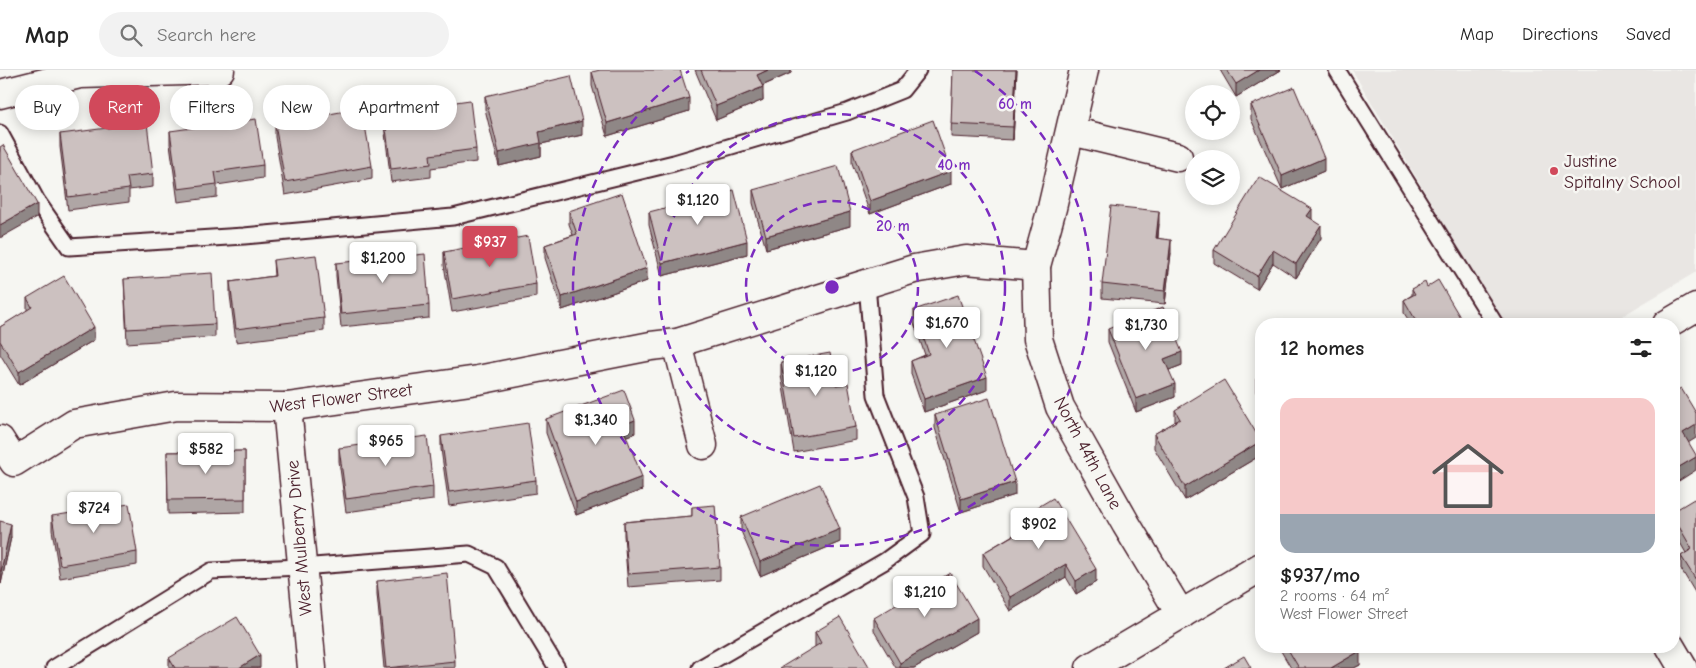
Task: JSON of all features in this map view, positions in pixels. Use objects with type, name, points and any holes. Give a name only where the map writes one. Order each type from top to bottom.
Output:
[{"type":"street","points":[[0,94],[80,74],[220,70]]},
{"type":"street","name":"North 44th Lane","points":[[1084,70],[1036,266],[1038,339],[1060,407],[1126,524],[1181,614]]},
{"type":"street","points":[[1070,131],[1178,157]]},
{"type":"street","name":"West Flower Street","points":[[7,451],[74,424],[176,406],[287,407],[478,380],[651,346],[677,343],[914,269],[966,260],[1036,266]]},
{"type":"street","points":[[1677,318],[1696,307]]},
{"type":"street","points":[[677,343],[703,445]]},
{"type":"street","name":"West Mulberry Drive","points":[[287,407],[312,668]]},
{"type":"street","points":[[1090,668],[1255,571]]},
{"type":"street","points":[[1674,653],[1683,668]]},
{"type":"lane","points":[[0,133],[37,201],[69,247],[244,236],[453,217],[674,164],[856,108],[902,90],[918,70]]},
{"type":"lane","points":[[1337,70],[1491,318]]},
{"type":"lane","points":[[700,668],[885,561],[922,534],[916,497],[876,395],[867,284]]},
{"type":"lane","points":[[54,668],[211,571],[301,567],[470,554],[496,567],[557,668]]},
{"type":"shaded area","name":"Justine Spitalny School","points":[[1352,70],[1696,70],[1696,272],[1619,318],[1500,318]]},
{"type":"building","points":[[600,70],[680,70],[689,98],[607,123],[592,72]]},
{"type":"building","points":[[701,70],[768,70],[757,75],[763,87],[716,106]]},
{"type":"building","points":[[953,70],[1016,70],[1013,127],[951,124]]},
{"type":"building","points":[[1227,70],[1259,70],[1236,84]]},
{"type":"building","points":[[571,76],[582,121],[539,132],[541,143],[499,153],[485,96]]},
{"type":"building","points":[[1294,87],[1324,158],[1282,176],[1251,105]]},
{"type":"building","points":[[470,100],[476,149],[430,155],[431,164],[391,169],[386,130],[457,130],[457,102]]},
{"type":"building","points":[[340,112],[340,130],[366,130],[372,166],[285,182],[276,130],[330,130],[330,114]]},
{"type":"building","points":[[253,119],[256,119],[263,165],[215,172],[217,184],[178,189],[170,131],[253,130]]},
{"type":"building","points":[[933,120],[951,171],[870,201],[852,150]]},
{"type":"building","points":[[92,130],[148,130],[153,174],[127,177],[129,189],[68,197],[60,134]]},
{"type":"building","points":[[3,145],[37,204],[0,225],[0,147]]},
{"type":"building","points":[[838,166],[850,212],[766,236],[753,190]]},
{"type":"building","points":[[1259,177],[1312,209],[1307,216],[1321,225],[1296,264],[1273,250],[1257,276],[1214,250]]},
{"type":"building","points":[[734,190],[747,241],[662,263],[649,212]]},
{"type":"building","points":[[622,193],[647,268],[562,297],[545,245],[577,234],[569,211]]},
{"type":"building","points":[[1111,206],[1159,211],[1156,238],[1171,240],[1165,291],[1102,284]]},
{"type":"building","points":[[528,236],[536,284],[452,299],[444,252]]},
{"type":"building","points":[[425,254],[429,305],[341,314],[336,263]]},
{"type":"building","points":[[316,255],[324,318],[236,329],[230,282],[275,276],[273,260]]},
{"type":"building","points":[[212,273],[215,324],[127,329],[124,279]]},
{"type":"building","points":[[64,276],[94,327],[19,372],[0,341],[0,327],[32,307],[27,298]]},
{"type":"building","points":[[1438,280],[1460,318],[1414,318],[1404,300],[1415,294],[1412,289],[1425,282],[1427,287]]},
{"type":"building","points":[[958,295],[987,377],[924,399],[911,361],[929,354],[914,310]]},
{"type":"building","points":[[1163,307],[1182,352],[1164,359],[1175,384],[1136,399],[1108,329]]},
{"type":"building","points":[[830,353],[836,385],[848,383],[856,427],[794,438],[781,362]]},
{"type":"building","points":[[1224,380],[1255,431],[1255,445],[1185,487],[1154,434],[1180,419],[1175,410]]},
{"type":"building","points":[[1680,389],[1696,413],[1696,425],[1683,433],[1696,457],[1680,466]]},
{"type":"building","points":[[624,390],[635,420],[622,425],[642,477],[576,502],[546,419]]},
{"type":"building","points":[[989,398],[1015,482],[961,499],[935,415]]},
{"type":"building","points":[[528,423],[536,480],[449,492],[441,436]]},
{"type":"building","points":[[427,436],[433,487],[346,499],[339,448]]},
{"type":"building","points":[[245,451],[245,499],[168,500],[167,452]]},
{"type":"building","points":[[820,484],[840,529],[760,562],[741,517]]},
{"type":"building","points":[[1053,498],[1096,569],[1076,581],[1066,564],[1010,597],[983,553],[1024,529],[1018,519]]},
{"type":"building","points":[[1694,499],[1696,502],[1696,580],[1681,556],[1692,549],[1680,528],[1680,507]]},
{"type":"building","points":[[129,504],[137,552],[60,565],[52,516]]},
{"type":"building","points":[[715,505],[720,567],[628,574],[624,522],[692,516],[692,507]]},
{"type":"building","points":[[0,521],[11,524],[1,571],[0,571]]},
{"type":"building","points":[[447,573],[455,661],[386,668],[377,581]]},
{"type":"building","points":[[950,573],[977,618],[900,663],[874,618]]},
{"type":"building","points":[[237,617],[260,655],[239,668],[175,668],[169,658]]},
{"type":"building","points":[[840,617],[870,668],[780,668],[821,643],[815,632]]},
{"type":"building","points":[[1290,653],[1357,653],[1331,668],[1299,668]]},
{"type":"building","points":[[1244,656],[1251,668],[1224,668]]},
{"type":"place","name":"Justine Spitalny School","points":[[1554,171]]}]
